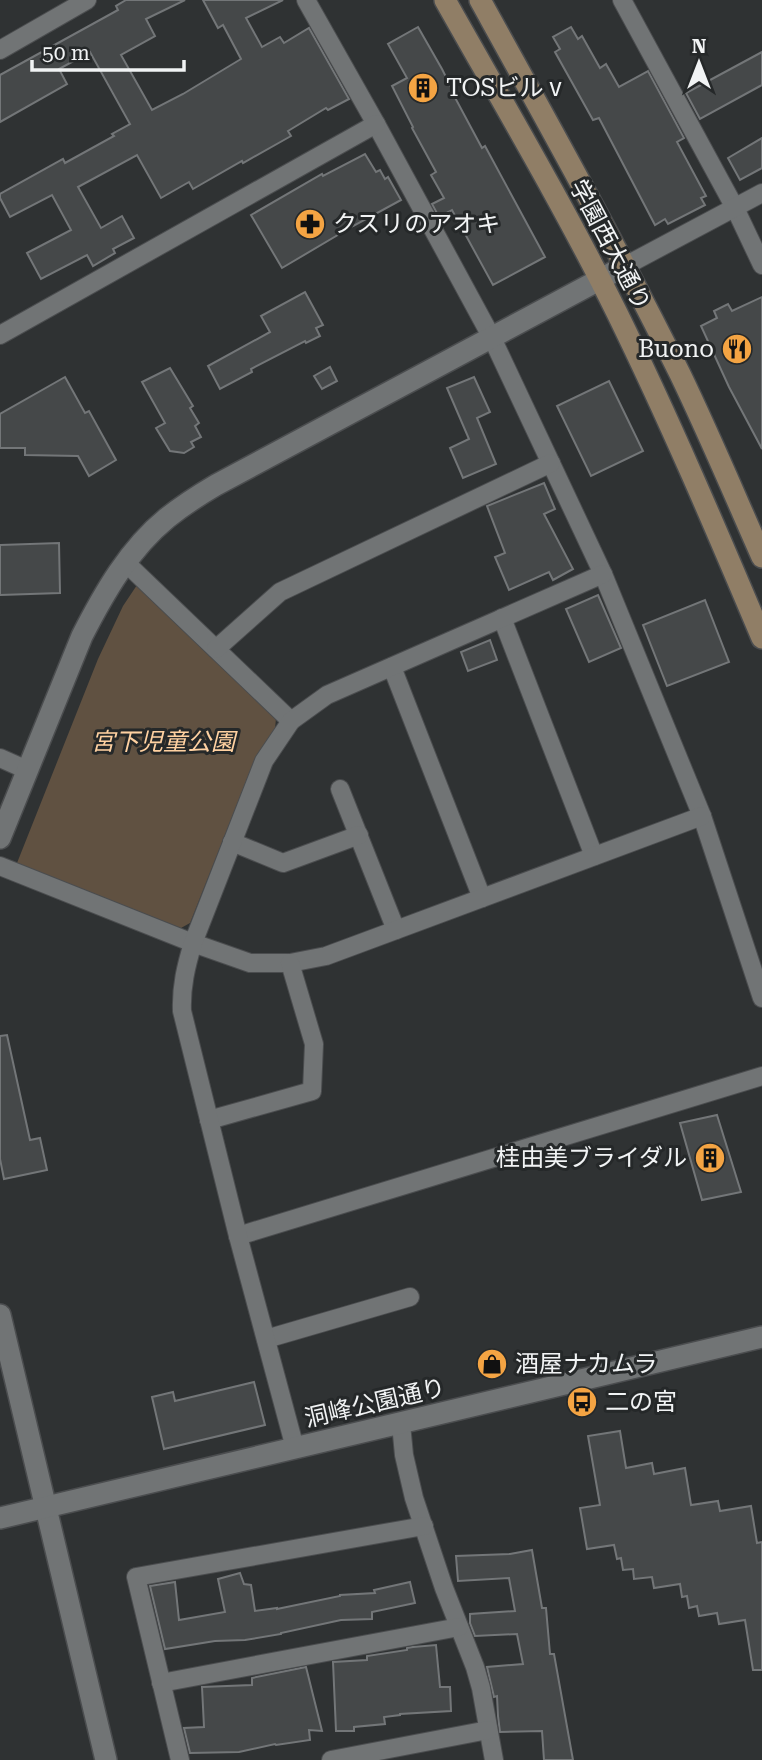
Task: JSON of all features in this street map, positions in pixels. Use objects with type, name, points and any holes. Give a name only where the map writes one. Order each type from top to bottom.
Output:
[{"type":"main road","name":"学園西大通り","points":[[445,0],[600,280],[679,445],[762,638]]},
{"type":"main road","name":"学園西大通り","points":[[480,0],[625,266],[691,398],[762,557]]},
{"type":"street","points":[[0,50],[87,0]]},
{"type":"street","points":[[306,0],[492,338],[603,574],[702,816],[762,998]]},
{"type":"street","points":[[622,0],[735,208],[762,265]]},
{"type":"street","points":[[0,335],[376,124]]},
{"type":"street","points":[[0,838],[82,636],[107,588],[125,562],[165,519],[216,485],[762,193]]},
{"type":"street","points":[[216,649],[280,592],[551,463]]},
{"type":"street","points":[[125,562],[290,721]]},
{"type":"street","points":[[295,1448],[238,1236],[182,1011],[181,992],[193,943],[264,761],[290,721],[327,695],[603,574]]},
{"type":"street","points":[[502,618],[594,856]]},
{"type":"street","points":[[392,667],[482,898]]},
{"type":"street","points":[[0,758],[27,771]]},
{"type":"street","points":[[340,789],[397,930]]},
{"type":"street","points":[[0,866],[250,963],[290,963],[326,956],[702,816]]},
{"type":"street","points":[[232,842],[283,863],[359,835]]},
{"type":"street","points":[[209,1120],[312,1091],[314,1044],[290,963]]},
{"type":"street","points":[[238,1236],[762,1076]]},
{"type":"street","points":[[266,1339],[410,1297]]},
{"type":"street","points":[[0,1315],[7,1371],[45,1507],[106,1760]]},
{"type":"street","name":"洞峰公園通り","points":[[0,1518],[762,1338]]},
{"type":"street","points":[[401,1424],[404,1455],[414,1498],[481,1688],[494,1760]]},
{"type":"street","points":[[180,1760],[136,1577],[424,1526]]},
{"type":"street","points":[[162,1683],[459,1627]]},
{"type":"street","points":[[331,1760],[488,1730]]},
{"type":"green space","name":"宮下児童公園","points":[[137,585],[276,718],[275,729],[252,767],[190,923],[181,928],[17,863],[98,659],[123,606]]},
{"type":"building","points":[[126,0],[185,0],[146,19],[155,36],[121,55],[152,110],[241,59],[223,25],[218,28],[203,0],[283,0],[246,18],[262,47],[280,37],[284,43],[309,28],[349,99],[328,110],[326,108],[288,131],[291,136],[193,189],[189,182],[161,198],[137,155],[78,187],[101,228],[122,216],[134,238],[113,249],[115,253],[93,266],[87,255],[41,279],[27,253],[71,230],[52,195],[10,217],[0,194],[63,159],[65,163],[130,124],[90,52],[59,69],[67,84],[0,122],[0,75],[118,10],[116,6]]},
{"type":"building","points":[[418,27],[482,148],[485,146],[545,257],[493,285],[452,210],[439,217],[432,204],[444,198],[431,175],[436,172],[392,86],[407,78],[388,44]]},
{"type":"building","points":[[571,27],[578,39],[582,36],[600,68],[606,64],[619,87],[648,71],[684,138],[677,142],[706,196],[701,198],[705,205],[668,224],[665,219],[655,225],[599,118],[593,120],[555,52],[560,49],[553,37]]},
{"type":"building","points":[[762,52],[762,85],[700,119],[686,93]]},
{"type":"building","points":[[762,138],[762,168],[740,180],[728,158]]},
{"type":"building","points":[[365,154],[376,172],[380,170],[385,179],[388,177],[401,200],[282,268],[251,215],[322,174],[323,176]]},
{"type":"building","points":[[305,292],[323,325],[316,328],[320,336],[251,369],[252,372],[220,389],[208,366],[270,332],[261,316]]},
{"type":"building","name":"Buono","points":[[762,297],[762,449],[701,326],[717,318],[714,311],[728,304],[732,311]]},
{"type":"building","points":[[330,367],[337,381],[322,389],[314,376]]},
{"type":"building","points":[[170,368],[193,406],[190,408],[199,423],[195,426],[201,437],[191,442],[194,447],[184,453],[170,451],[156,428],[165,423],[142,382]]},
{"type":"building","points":[[65,377],[85,413],[89,411],[116,460],[89,476],[78,456],[25,455],[25,448],[0,448],[0,414]]},
{"type":"building","points":[[474,377],[490,412],[477,418],[496,464],[463,478],[450,448],[469,439],[447,388]]},
{"type":"building","points":[[609,381],[643,451],[591,476],[557,406]]},
{"type":"building","points":[[544,483],[555,509],[544,514],[573,569],[553,580],[549,572],[509,590],[495,557],[505,553],[487,506]]},
{"type":"building","points":[[59,543],[60,593],[0,595],[0,545]]},
{"type":"building","points":[[598,595],[621,648],[589,662],[566,609]]},
{"type":"building","points":[[705,600],[729,662],[667,686],[643,625]]},
{"type":"building","points":[[490,640],[497,660],[468,671],[461,652]]},
{"type":"building","points":[[7,1035],[30,1140],[40,1138],[47,1170],[4,1179],[0,1159],[0,1036]]},
{"type":"building","name":"桂由美ブライダル","points":[[717,1115],[741,1192],[702,1200],[680,1123]]},
{"type":"building","points":[[254,1382],[265,1425],[164,1449],[152,1397],[173,1392],[175,1401]]},
{"type":"building","points":[[620,1431],[626,1468],[652,1463],[654,1474],[685,1468],[691,1505],[718,1501],[720,1511],[751,1506],[757,1543],[762,1542],[762,1670],[753,1670],[745,1620],[719,1624],[717,1613],[699,1616],[697,1606],[689,1608],[687,1596],[682,1597],[680,1584],[654,1588],[652,1577],[634,1579],[633,1569],[623,1570],[621,1558],[617,1559],[614,1545],[587,1549],[580,1508],[600,1505],[588,1436]]},
{"type":"building","points":[[532,1550],[542,1608],[546,1608],[550,1654],[554,1654],[573,1760],[544,1760],[542,1731],[500,1732],[497,1696],[494,1697],[487,1667],[523,1664],[517,1634],[475,1636],[470,1614],[515,1611],[509,1578],[458,1581],[456,1556],[510,1554]]},
{"type":"building","points":[[240,1573],[244,1584],[251,1585],[255,1611],[277,1609],[340,1595],[375,1593],[374,1590],[410,1582],[415,1603],[372,1612],[372,1619],[341,1620],[245,1640],[215,1641],[165,1649],[150,1586],[175,1582],[179,1620],[225,1612],[218,1579]]},
{"type":"building","points":[[436,1645],[440,1687],[450,1687],[451,1711],[400,1714],[384,1717],[385,1724],[354,1727],[354,1731],[336,1731],[333,1662],[367,1660],[367,1656]]},
{"type":"building","points":[[306,1667],[322,1731],[309,1730],[310,1740],[239,1752],[190,1753],[184,1728],[204,1727],[202,1687],[252,1685],[252,1678]]},
{"type":"place","name":"TOSビルⅴ","points":[[423,88]]},
{"type":"place","name":"クスリのアオキ","points":[[310,224]]},
{"type":"place","name":"Buono","points":[[737,349]]},
{"type":"place","name":"桂由美ブライダル","points":[[710,1158]]},
{"type":"place","name":"酒屋ナカムラ","points":[[492,1364]]},
{"type":"place","name":"二の宮","points":[[582,1402]]}]
